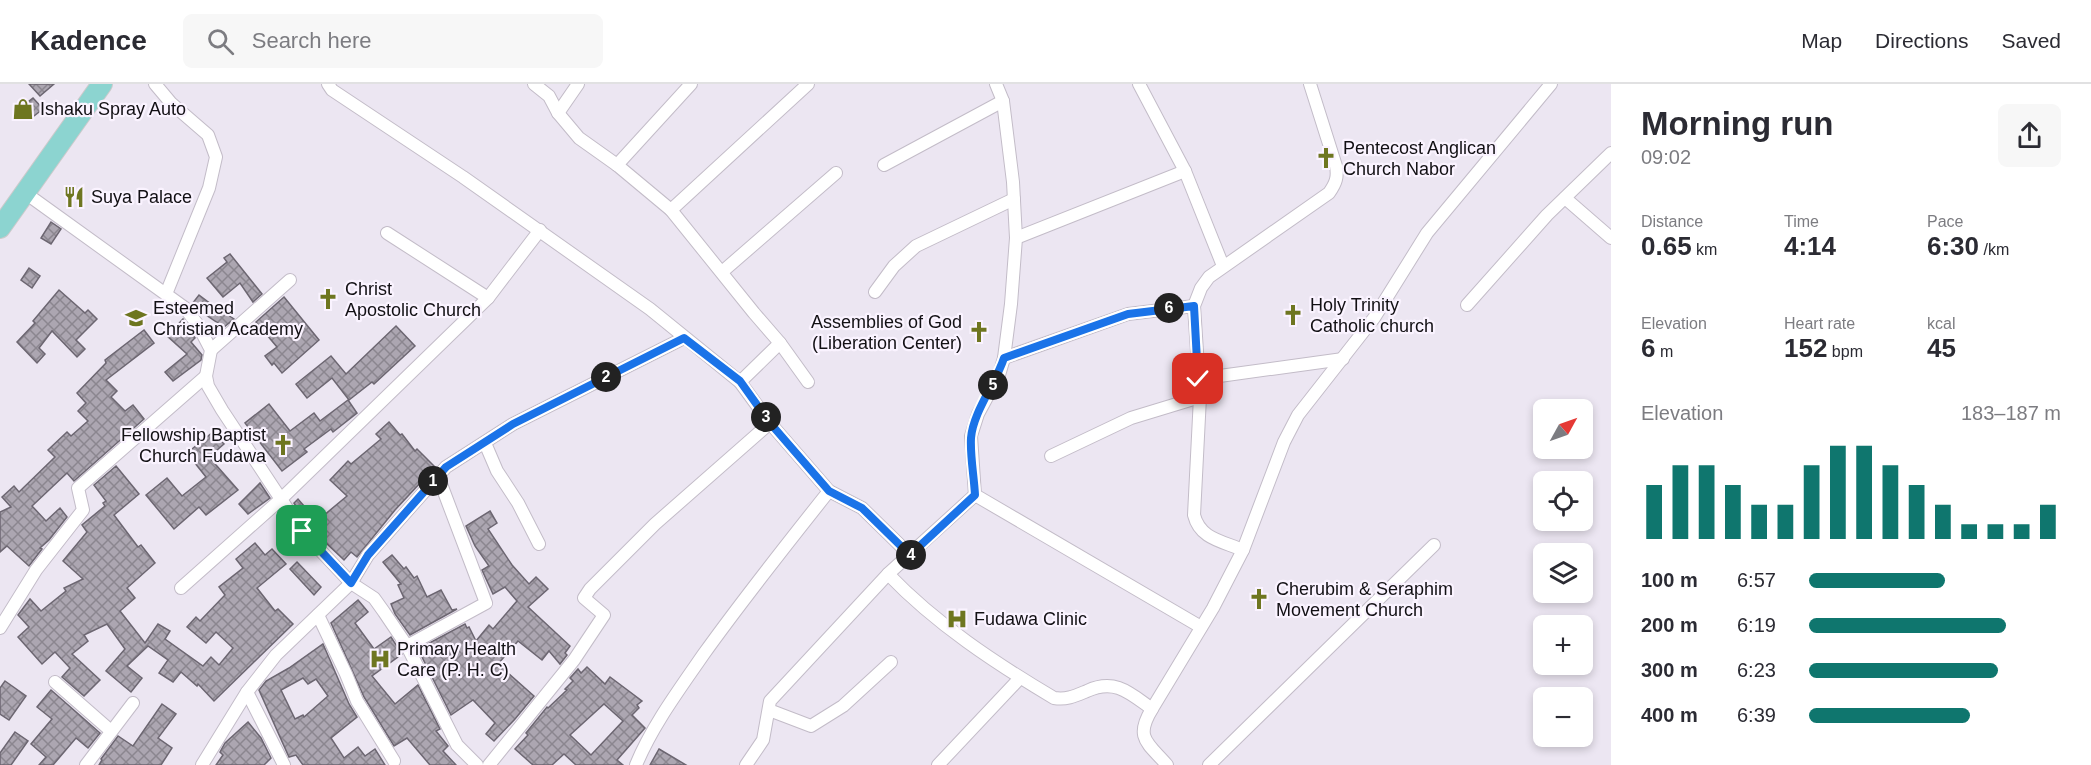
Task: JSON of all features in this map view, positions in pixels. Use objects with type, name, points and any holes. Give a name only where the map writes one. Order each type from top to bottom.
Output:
[{"type":"main road","points":[[0,228],[102,84]]},
{"type":"street","points":[[155,84],[171,103],[208,135],[216,157],[208,188],[166,294]]},
{"type":"street","points":[[328,84],[332,90],[540,230],[650,309],[740,381],[770,423],[829,491],[862,508],[910,555]]},
{"type":"street","points":[[534,84],[549,96],[558,113],[579,138],[617,165],[671,210],[780,343],[808,382]]},
{"type":"street","points":[[558,113],[578,84]]},
{"type":"street","points":[[617,165],[691,84]]},
{"type":"street","points":[[671,210],[808,84]]},
{"type":"street","points":[[975,495],[971,436],[978,414],[999,375],[1004,358],[1016,238],[1003,101],[996,84]]},
{"type":"street","points":[[1139,84],[1185,171],[1224,266]]},
{"type":"street","points":[[1243,550],[1203,533],[1197,527],[1194,515],[1200,397],[1194,306],[1209,277],[1329,192],[1335,184],[1338,175],[1336,166],[1310,84]]},
{"type":"street","points":[[1167,765],[1144,738],[1144,722],[1201,627],[1243,550],[1284,442],[1298,415],[1374,318],[1426,233],[1551,84]]},
{"type":"street","points":[[884,165],[1003,101]]},
{"type":"street","points":[[1467,305],[1547,215],[1611,153]]},
{"type":"street","points":[[1016,238],[1185,171]]},
{"type":"street","points":[[722,272],[836,172]]},
{"type":"street","points":[[24,192],[185,308],[198,325],[211,350]]},
{"type":"street","points":[[1566,198],[1611,238]]},
{"type":"street","points":[[876,292],[894,266],[916,246],[1014,199]]},
{"type":"street","points":[[181,588],[280,500],[488,298],[540,230]]},
{"type":"street","points":[[387,233],[488,298]]},
{"type":"street","points":[[290,280],[211,350],[206,376],[208,386],[302,531],[351,583],[374,598],[407,646],[457,746],[477,765]]},
{"type":"street","points":[[1004,358],[1128,314],[1194,306]]},
{"type":"street","points":[[202,765],[247,692],[276,655],[351,583],[368,555],[446,467],[513,424],[684,338]]},
{"type":"street","points":[[740,381],[780,343]]},
{"type":"street","points":[[1198,379],[1343,359]]},
{"type":"street","points":[[0,628],[36,570],[83,510],[78,488],[206,376]]},
{"type":"street","points":[[1051,456],[1131,418],[1200,397]]},
{"type":"street","points":[[489,765],[574,660],[604,615],[584,598],[591,589],[655,524],[770,423]]},
{"type":"street","points":[[485,443],[497,471],[518,503],[539,544]]},
{"type":"street","points":[[407,646],[486,603],[438,476]]},
{"type":"street","points":[[636,765],[644,747],[681,687],[733,614],[829,491]]},
{"type":"street","points":[[746,765],[763,740],[770,701],[888,574],[975,495]]},
{"type":"street","points":[[975,495],[1201,627]]},
{"type":"street","points":[[1209,765],[1434,545]]},
{"type":"street","points":[[888,574],[909,596],[976,649],[1054,698],[1066,699],[1093,688],[1105,685],[1115,686],[1152,709]]},
{"type":"street","points":[[318,615],[357,701],[394,761]]},
{"type":"street","points":[[769,710],[811,726],[843,706],[891,662]]},
{"type":"street","points":[[938,765],[1020,678]]},
{"type":"street","points":[[55,682],[111,731]]},
{"type":"street","points":[[247,692],[284,765]]},
{"type":"street","points":[[86,765],[133,703]]},
{"type":"building","points":[[29,84],[54,84],[40,96]]},
{"type":"building","points":[[33,98],[43,109],[30,119],[20,108]]},
{"type":"building","points":[[51,222],[61,229],[51,244],[41,238]]},
{"type":"building","points":[[230,254],[262,294],[253,302],[240,283],[223,297],[207,278],[227,262],[224,258]]},
{"type":"building","points":[[29,268],[40,276],[32,288],[21,280]]},
{"type":"building","points":[[59,290],[85,313],[88,310],[97,319],[76,340],[85,349],[77,357],[52,331],[39,348],[45,354],[37,363],[17,342],[35,323],[33,321]]},
{"type":"building","points":[[199,295],[234,319],[224,327],[194,307],[192,304]]},
{"type":"building","points":[[284,297],[319,340],[282,373],[265,356],[277,347],[256,322]]},
{"type":"building","points":[[183,319],[195,338],[191,342],[202,355],[201,360],[173,381],[165,372],[187,354],[167,336]]},
{"type":"building","points":[[396,326],[415,346],[374,384],[372,382],[349,400],[332,378],[307,398],[296,384],[331,356],[346,374]]},
{"type":"building","points":[[144,330],[154,343],[106,380],[117,391],[111,397],[125,411],[133,405],[144,419],[74,481],[67,473],[32,506],[46,521],[60,508],[67,517],[40,548],[42,549],[29,566],[7,546],[0,552],[0,512],[11,507],[2,497],[14,486],[19,492],[55,457],[48,450],[67,432],[71,436],[88,421],[78,411],[86,403],[77,393],[106,363],[105,360]]},
{"type":"building","points":[[348,400],[357,413],[333,432],[331,429],[304,449],[307,452],[282,471],[245,423],[269,404],[290,431],[314,413],[320,421]]},
{"type":"building","points":[[389,422],[415,451],[417,449],[435,467],[395,510],[357,557],[351,552],[344,560],[308,526],[294,503],[298,499],[317,521],[347,496],[330,480],[348,461],[351,464],[381,439],[376,434]]},
{"type":"building","points":[[213,432],[224,444],[209,457],[238,490],[206,515],[199,507],[174,529],[146,495],[167,478],[182,496],[206,477],[187,453]]},
{"type":"building","points":[[116,466],[139,494],[114,515],[138,547],[141,545],[155,563],[127,588],[135,598],[120,611],[145,643],[158,624],[170,631],[165,639],[203,666],[211,657],[219,665],[233,648],[216,632],[206,643],[187,627],[196,617],[200,621],[225,595],[219,587],[243,568],[236,559],[255,543],[265,555],[272,549],[286,564],[257,588],[275,611],[278,609],[293,624],[214,701],[198,684],[197,686],[181,672],[173,682],[159,673],[168,660],[148,646],[127,666],[142,678],[131,692],[106,671],[125,649],[107,624],[84,635],[88,641],[72,654],[100,680],[84,696],[62,677],[70,668],[55,652],[42,664],[18,637],[29,627],[18,615],[30,599],[41,611],[66,591],[64,588],[83,579],[63,561],[87,532],[82,525],[105,506],[103,503],[106,501],[94,485]]},
{"type":"building","points":[[260,483],[270,498],[248,514],[239,504]]},
{"type":"building","points":[[490,511],[497,523],[488,529],[512,565],[529,584],[536,577],[548,589],[528,607],[570,646],[560,664],[549,651],[542,660],[518,641],[498,664],[534,696],[494,741],[486,734],[495,723],[473,700],[451,715],[418,649],[465,624],[476,641],[489,625],[493,629],[517,601],[505,587],[493,594],[482,570],[489,566],[475,546],[466,526]]},
{"type":"building","points":[[392,555],[404,569],[406,567],[414,578],[417,576],[427,597],[441,590],[452,610],[457,609],[410,635],[395,614],[391,604],[404,598],[398,585],[401,584],[383,562]]},
{"type":"building","points":[[297,562],[321,587],[314,595],[290,569]]},
{"type":"building","points":[[358,600],[368,612],[355,623],[374,649],[391,637],[402,654],[372,676],[395,704],[418,685],[440,729],[436,731],[448,746],[443,751],[456,765],[430,765],[407,738],[394,746],[364,697],[331,623]]},
{"type":"building","points":[[323,644],[357,717],[331,738],[344,758],[358,747],[365,756],[375,749],[385,765],[303,765],[296,755],[289,757],[259,690],[266,681]],"holes":[[[303,678],[308,684],[316,679],[328,696],[304,717],[303,715],[295,719],[281,690]]]},
{"type":"building","points":[[587,667],[605,684],[610,677],[642,701],[632,715],[645,728],[617,760],[623,765],[576,765],[564,754],[552,765],[533,765],[515,749],[528,735],[526,733],[547,707],[567,690],[565,689],[573,681],[570,678],[578,669],[581,673]],"holes":[[[604,704],[623,721],[591,755],[570,735]]]},
{"type":"building","points":[[5,681],[26,696],[9,720],[0,714],[0,688]]},
{"type":"building","points":[[51,690],[100,733],[88,748],[76,738],[53,765],[39,765],[46,757],[31,744],[52,719],[37,707]]},
{"type":"building","points":[[162,704],[176,714],[158,738],[172,748],[161,765],[99,765],[118,736],[133,746]]},
{"type":"building","points":[[248,722],[261,738],[271,758],[264,765],[216,765],[223,755],[220,752],[225,743]]},
{"type":"building","points":[[15,732],[28,741],[11,765],[0,765],[0,753]]},
{"type":"building","points":[[659,749],[686,765],[650,765]]},
{"type":"place","name":"Ishaku Spray Auto","points":[[23,109]]},
{"type":"place","name":"Pentecost Anglican Church Nabor","points":[[1326,158]]},
{"type":"place","name":"Suya Palace","points":[[74,197]]},
{"type":"place","name":"Christ Apostolic Church","points":[[328,299]]},
{"type":"place","name":"Holy Trinity Catholic church","points":[[1293,315]]},
{"type":"place","name":"Esteemed Christian Academy","points":[[136,318]]},
{"type":"place","name":"Assemblies of God (Liberation Center)","points":[[979,332]]},
{"type":"place","name":"Fellowship Baptist Church Fudawa","points":[[283,445]]},
{"type":"place","name":"Cherubim & Seraphim Movement Church","points":[[1259,599]]},
{"type":"place","name":"Fudawa Clinic","points":[[957,619]]},
{"type":"place","name":"Primary Health Care (P. H. C)","points":[[380,659]]},
{"type":"route","points":[[302,531],[351,583],[368,555],[446,467],[513,424],[684,338],[740,381],[770,423],[829,491],[862,508],[910,555],[975,495],[971,436],[978,414],[999,375],[1004,358],[1128,314],[1194,306],[1198,379]]}]
